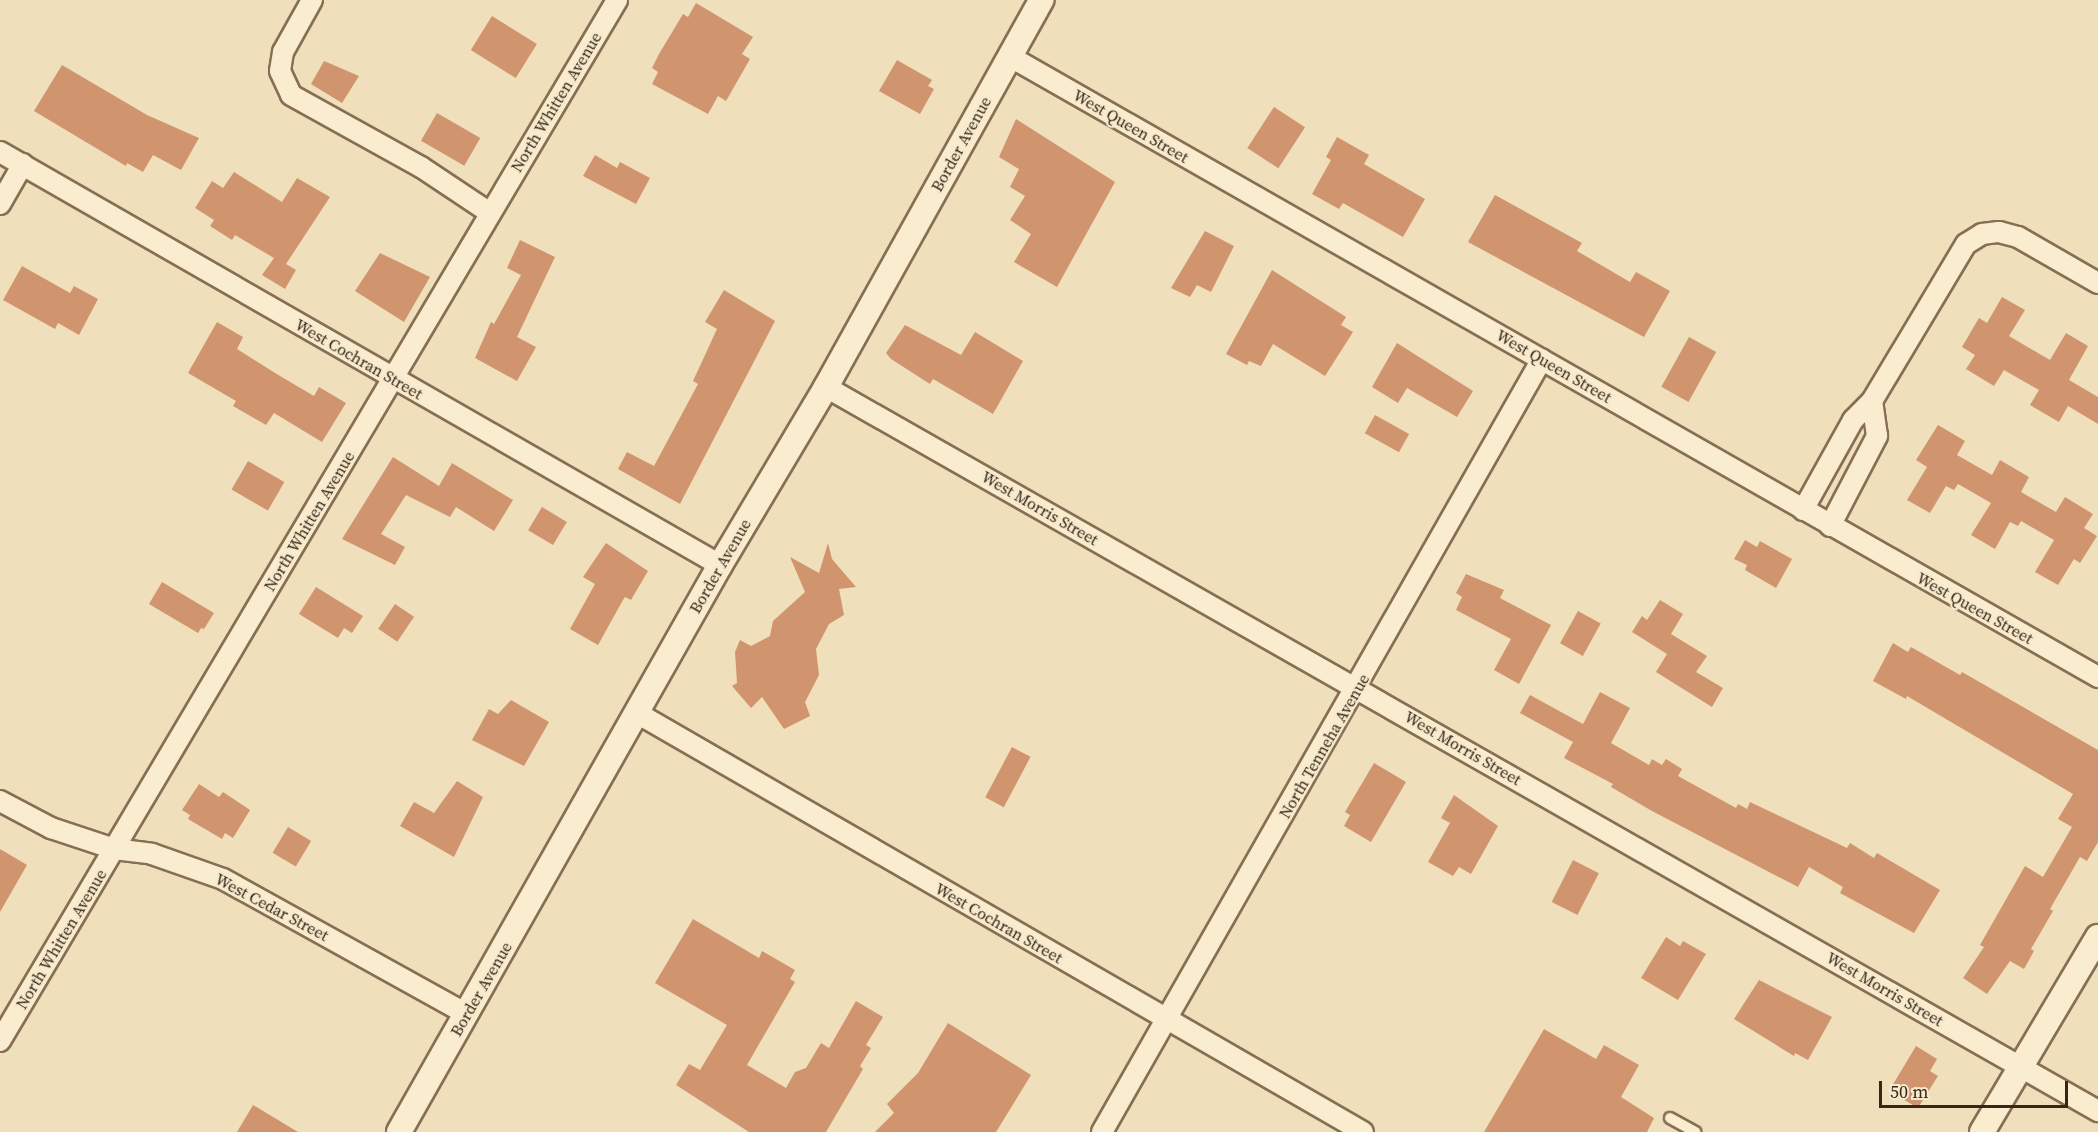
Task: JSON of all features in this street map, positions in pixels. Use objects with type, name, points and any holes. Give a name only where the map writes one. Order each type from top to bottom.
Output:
[{"type":"street","points":[[312,0],[283,52],[280,71],[291,95],[421,167],[490,213]]},
{"type":"street","name":"North Whitten Avenue","points":[[0,1041],[617,0]]},
{"type":"street","name":"Border Avenue","points":[[399,1132],[720,565],[826,387],[1041,0]]},
{"type":"street","name":"West Queen Street","points":[[1009,56],[2098,677]]},
{"type":"street","name":"West Cochran Street","points":[[0,152],[720,565]]},
{"type":"street","points":[[0,204],[22,164]]},
{"type":"street","points":[[1803,510],[1853,420],[1872,401],[1954,258],[1982,234],[1999,232],[2018,237],[2098,283]]},
{"type":"street","name":"North Tenneha Avenue","points":[[1102,1132],[1168,1021],[1542,359]]},
{"type":"street","name":"West Morris Street","points":[[826,387],[2098,1111]]},
{"type":"street","points":[[1830,526],[1877,436],[1872,401]]},
{"type":"street","name":"West Cochran Street","points":[[637,713],[1363,1132]]},
{"type":"street","name":"West Cedar Street","points":[[0,801],[51,828],[114,849],[152,854],[223,879],[467,1014]]},
{"type":"street","points":[[1983,1132],[2098,937]]},
{"type":"lane","points":[[1670,1118],[1695,1132]]},
{"type":"building","points":[[696,3],[753,37],[742,54],[750,59],[726,101],[718,96],[708,114],[652,84],[658,72],[652,68],[659,54],[683,14],[688,17]]},
{"type":"building","points":[[492,16],[537,44],[516,78],[471,50]]},
{"type":"building","points":[[897,60],[932,80],[928,86],[934,89],[920,114],[879,91]]},
{"type":"building","points":[[324,61],[359,76],[342,103],[311,84]]},
{"type":"building","points":[[62,65],[147,115],[199,138],[181,170],[153,155],[143,172],[127,163],[126,166],[34,111]]},
{"type":"building","points":[[1274,107],[1305,127],[1278,168],[1247,148]]},
{"type":"building","points":[[437,113],[480,138],[464,166],[421,141]]},
{"type":"building","points":[[1016,119],[1115,182],[1057,287],[1014,262],[1031,234],[1010,220],[1025,196],[1010,187],[1019,169],[999,157]]},
{"type":"building","points":[[1337,137],[1369,155],[1364,164],[1425,199],[1403,237],[1343,203],[1339,209],[1312,194],[1331,160],[1326,157]]},
{"type":"building","points":[[595,155],[617,168],[620,162],[650,178],[636,204],[583,176]]},
{"type":"building","points":[[234,172],[282,202],[297,178],[330,197],[286,264],[296,270],[285,289],[262,275],[274,258],[235,235],[232,240],[210,226],[214,220],[195,208],[212,181],[223,188]]},
{"type":"building","points":[[1495,195],[1582,243],[1577,251],[1630,282],[1636,272],[1670,291],[1644,337],[1468,242]]},
{"type":"building","points":[[1205,231],[1234,246],[1211,292],[1197,285],[1190,297],[1171,288]]},
{"type":"building","points":[[520,240],[555,257],[517,337],[536,347],[517,381],[475,358],[491,322],[494,324],[521,275],[507,268]]},
{"type":"building","points":[[380,253],[430,277],[404,322],[355,291]]},
{"type":"building","points":[[22,266],[70,293],[74,286],[98,299],[79,335],[58,323],[55,329],[3,300]]},
{"type":"building","points":[[1272,270],[1346,317],[1341,325],[1353,332],[1325,376],[1273,344],[1261,366],[1249,361],[1247,365],[1226,354]]},
{"type":"building","points":[[724,290],[775,321],[680,504],[618,469],[627,452],[654,466],[698,384],[693,381],[717,329],[705,322]]},
{"type":"building","points":[[2002,297],[2025,310],[2009,336],[2050,360],[2066,333],[2088,346],[2069,380],[2098,397],[2098,424],[2068,406],[2059,422],[2030,405],[2039,390],[2004,370],[1994,386],[1966,369],[1975,355],[1962,347],[1979,318],[1987,323]]},
{"type":"building","points":[[217,322],[243,337],[237,349],[280,376],[314,396],[319,387],[346,403],[322,442],[274,413],[266,425],[233,406],[236,401],[188,373]]},
{"type":"building","points":[[905,325],[961,355],[975,332],[1023,361],[993,414],[933,379],[930,384],[891,359],[886,353]]},
{"type":"building","points":[[1689,337],[1716,352],[1688,402],[1661,387]]},
{"type":"building","points":[[1397,343],[1473,391],[1457,417],[1407,388],[1398,403],[1372,387]]},
{"type":"building","points":[[1375,415],[1409,434],[1399,452],[1365,433]]},
{"type":"building","points":[[1938,425],[1965,441],[1957,455],[1992,475],[2000,460],[2029,477],[2021,492],[2056,512],[2065,497],[2093,514],[2084,528],[2097,536],[2080,563],[2074,559],[2058,585],[2035,572],[2054,540],[2021,521],[2018,526],[2010,522],[1995,549],[1971,535],[1991,503],[1958,484],[1954,490],[1946,486],[1930,513],[1907,500],[1927,467],[1916,460]]},
{"type":"building","points":[[393,457],[439,486],[452,463],[513,500],[494,531],[456,507],[450,517],[406,495],[381,534],[405,547],[395,565],[342,539]]},
{"type":"building","points":[[248,461],[284,482],[268,511],[231,490]]},
{"type":"building","points":[[542,507],[567,522],[553,545],[528,530]]},
{"type":"building","points":[[1745,540],[1757,547],[1760,541],[1792,559],[1776,588],[1745,570],[1747,565],[1734,559]]},
{"type":"building","points":[[606,543],[648,571],[631,600],[625,597],[598,645],[570,629],[595,584],[583,577]]},
{"type":"building","points":[[828,543],[832,559],[856,587],[839,589],[844,615],[829,624],[816,649],[819,675],[805,702],[810,716],[784,729],[762,697],[751,708],[732,686],[737,683],[735,652],[740,640],[751,646],[770,636],[773,621],[805,592],[790,557],[819,573]]},
{"type":"building","points":[[1466,574],[1504,590],[1500,598],[1551,625],[1519,684],[1494,670],[1511,639],[1456,610],[1462,597],[1456,593]]},
{"type":"building","points":[[162,582],[214,613],[204,629],[201,628],[198,633],[149,604]]},
{"type":"building","points":[[316,587],[363,616],[352,633],[344,628],[338,638],[299,614]]},
{"type":"building","points":[[1660,600],[1683,614],[1671,634],[1707,656],[1696,672],[1723,688],[1712,707],[1656,672],[1667,654],[1632,632],[1642,616],[1647,620]]},
{"type":"building","points":[[395,604],[414,617],[397,642],[378,629]]},
{"type":"building","points":[[1578,611],[1601,624],[1583,656],[1560,643]]},
{"type":"building","points":[[1893,643],[1908,652],[1911,647],[1960,675],[1962,672],[2098,750],[2098,842],[2087,861],[2080,857],[2050,909],[2053,911],[2031,949],[2034,951],[2024,969],[2010,961],[1987,994],[1963,978],[1984,947],[1980,945],[2025,866],[2043,877],[2072,827],[2058,819],[2073,794],[1907,696],[1906,699],[1873,681]]},
{"type":"building","points":[[1600,692],[1630,708],[1611,743],[1649,765],[1652,759],[1662,765],[1666,759],[1682,769],[1678,776],[1736,808],[1738,804],[1747,809],[1750,802],[1847,848],[1850,843],[1874,858],[1877,853],[1940,890],[1914,933],[1840,893],[1843,887],[1809,867],[1798,887],[1652,811],[1611,787],[1613,784],[1564,758],[1573,742],[1520,713],[1530,695],[1583,724]]},
{"type":"building","points":[[511,700],[549,722],[524,766],[472,740],[489,709],[498,714]]},
{"type":"building","points":[[1012,747],[1031,757],[1004,807],[985,797]]},
{"type":"building","points":[[1374,763],[1406,782],[1371,842],[1344,826],[1350,815],[1345,812]]},
{"type":"building","points":[[457,781],[483,797],[454,857],[400,826],[414,802],[434,813]]},
{"type":"building","points":[[199,784],[219,797],[223,792],[250,810],[233,838],[225,833],[222,839],[188,819],[190,815],[182,810]]},
{"type":"building","points":[[1454,795],[1498,826],[1471,874],[1459,867],[1453,876],[1428,862],[1450,823],[1441,818]]},
{"type":"building","points":[[288,827],[311,841],[296,867],[273,853]]},
{"type":"building","points":[[0,849],[27,865],[0,912]]},
{"type":"building","points":[[1573,860],[1599,873],[1578,915],[1552,902]]},
{"type":"building","points":[[693,919],[759,958],[762,951],[795,970],[790,979],[795,982],[747,1065],[786,1088],[795,1072],[806,1068],[821,1043],[829,1048],[856,1001],[883,1017],[866,1045],[871,1048],[860,1066],[863,1069],[826,1132],[749,1132],[676,1085],[689,1064],[700,1070],[727,1025],[655,983]]},
{"type":"building","points":[[1666,937],[1680,946],[1683,941],[1706,954],[1678,1000],[1641,978]]},
{"type":"building","points":[[1759,980],[1832,1017],[1808,1060],[1795,1053],[1794,1056],[1734,1019]]},
{"type":"building","points":[[948,1023],[1031,1075],[996,1132],[875,1132],[894,1113],[887,1104],[918,1073]]},
{"type":"building","points":[[1544,1029],[1596,1059],[1604,1045],[1639,1065],[1621,1097],[1654,1118],[1647,1132],[1484,1132]]},
{"type":"building","points":[[1916,1046],[1937,1059],[1930,1071],[1938,1076],[1918,1108],[1889,1091]]},
{"type":"building","points":[[253,1105],[298,1132],[237,1132]]}]
